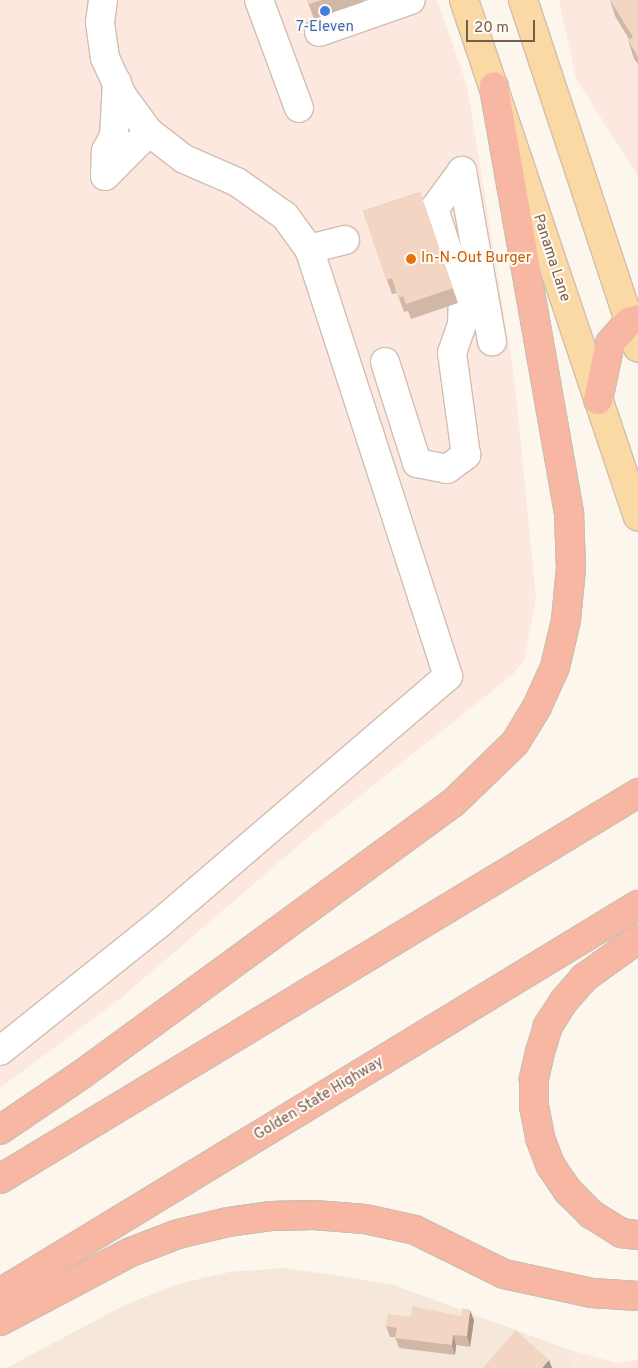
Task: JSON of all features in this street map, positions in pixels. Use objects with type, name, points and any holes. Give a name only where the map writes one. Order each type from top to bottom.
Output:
[{"type":"highway","points":[[0,1130],[81,1075],[453,803],[514,743],[537,707],[555,667],[566,620],[571,568],[569,513],[494,87]]},
{"type":"highway","points":[[598,400],[610,343],[634,320]]},
{"type":"highway","points":[[482,886],[638,779]]},
{"type":"highway","points":[[0,1179],[638,793]]},
{"type":"highway","name":"Golden State Highway","points":[[0,1293],[638,905]]},
{"type":"highway","points":[[638,939],[584,978],[564,1001],[548,1026],[534,1078],[534,1106],[544,1147],[568,1191],[591,1214],[621,1233],[638,1235]]},
{"type":"highway","points":[[0,1321],[146,1246],[178,1234],[228,1222],[271,1216],[314,1215],[365,1219],[415,1230],[504,1274],[592,1293],[638,1296]]},
{"type":"main road","name":"Panama Lane","points":[[464,0],[638,516]]},
{"type":"main road","points":[[523,0],[634,320],[638,347]]},
{"type":"lane","points":[[0,1051],[168,916],[448,676],[309,249],[285,216],[237,182],[184,159],[149,132],[117,82],[105,58],[100,22],[103,0]]},
{"type":"lane","points":[[259,0],[300,108]]},
{"type":"lane","points":[[319,32],[411,0]]},
{"type":"lane","points":[[117,82],[114,136],[106,151],[105,176],[149,132]]},
{"type":"lane","points":[[386,362],[417,464],[447,469],[466,455],[452,353],[462,324],[463,298],[434,209],[462,171],[492,340]]},
{"type":"lane","points":[[309,249],[344,240]]},
{"type":"shaded area","points":[[0,0],[437,0],[467,85],[515,383],[536,599],[524,661],[513,674],[306,839],[121,998],[0,1088]]},
{"type":"shaded area","points":[[559,0],[638,0],[638,176],[576,79]]},
{"type":"shaded area","points":[[285,1268],[391,1284],[567,1349],[574,1368],[6,1368],[125,1305],[178,1284],[229,1272]]},
{"type":"shaded area","points":[[567,1349],[617,1363],[638,1359],[638,1368],[574,1368]]},
{"type":"building","points":[[307,0],[322,0],[309,4]]},
{"type":"building","points":[[610,0],[638,0],[638,57],[628,40],[633,37]]},
{"type":"building","name":"In-N-Out Burger","points":[[420,192],[453,288],[406,304],[403,296],[398,298],[392,278],[386,280],[363,211]]},
{"type":"building","points":[[412,1306],[461,1316],[462,1308],[470,1310],[467,1336],[453,1335],[452,1345],[395,1338],[397,1328],[386,1326],[388,1314],[411,1317]]},
{"type":"building","points":[[516,1330],[549,1360],[542,1368],[483,1368]]},
{"type":"place","name":"7-Eleven","points":[[325,11]]},
{"type":"place","name":"In-N-Out Burger","points":[[411,259]]}]
